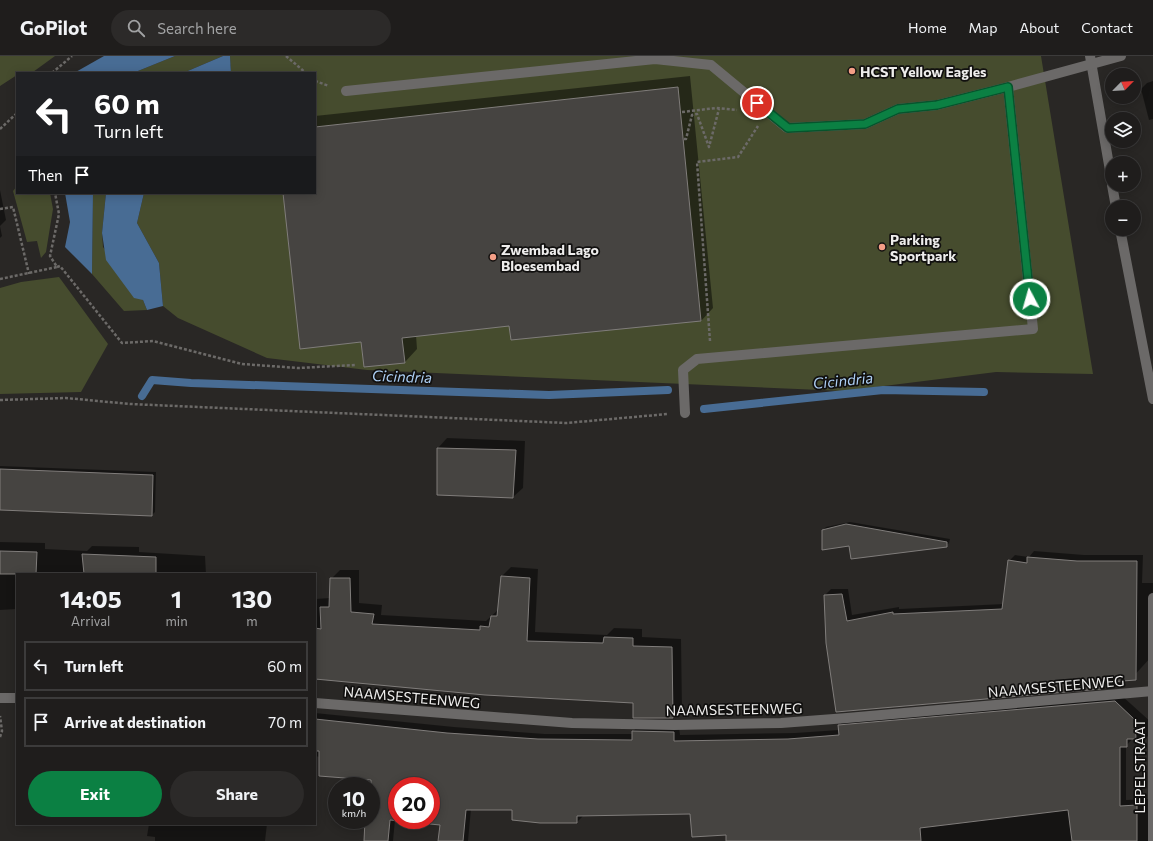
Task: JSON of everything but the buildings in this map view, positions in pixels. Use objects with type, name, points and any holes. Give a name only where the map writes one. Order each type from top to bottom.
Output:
[{"type":"street","points":[[346,91],[655,59],[711,65],[788,128],[865,124],[898,109],[937,105],[1008,87],[1091,60],[1121,56]]},
{"type":"street","points":[[1091,60],[1107,156]]},
{"type":"street","points":[[685,413],[683,370],[697,359],[1033,329],[1008,87]]},
{"type":"street","points":[[1121,236],[1153,399]]},
{"type":"street","name":"LEPELSTRAAT","points":[[1153,598],[1153,841]]},
{"type":"street","name":"NAAMSESTEENWEG","points":[[316,703],[572,723],[674,725],[781,723],[1153,691]]},
{"type":"street","points":[[0,698],[16,698]]},
{"type":"path","points":[[53,72],[72,56]]},
{"type":"path","points":[[286,56],[305,72]]},
{"type":"path","points":[[682,112],[719,109],[768,112]]},
{"type":"path","points":[[684,139],[686,139],[692,115],[697,114],[709,147],[719,109]]},
{"type":"path","points":[[712,358],[697,162],[738,157],[768,112]]},
{"type":"path","points":[[0,129],[16,114]]},
{"type":"path","points":[[55,194],[59,214],[50,256],[57,267]]},
{"type":"path","points":[[0,209],[13,206],[29,274]]},
{"type":"path","points":[[0,279],[29,274],[60,266],[122,343],[152,341],[242,364],[298,368],[356,365]]},
{"type":"path","points":[[0,400],[66,398],[137,404],[566,423],[685,413]]},
{"type":"path","points":[[0,715],[2,731],[0,737]]},
{"type":"green space","points":[[0,56],[55,56],[33,72],[16,72],[16,76],[0,86]]},
{"type":"green space","points":[[175,56],[223,56],[185,72],[135,72]]},
{"type":"green space","points":[[230,56],[1041,56],[1093,374],[996,372],[844,391],[367,370],[267,358],[178,318],[163,306],[159,263],[137,223],[144,194],[316,194],[316,72],[231,72]]},
{"type":"green space","points":[[16,187],[16,194],[50,194],[53,209],[46,252],[41,258],[37,241],[27,242],[13,191]]},
{"type":"green space","points":[[93,194],[106,194],[102,233],[103,247],[143,300],[147,310],[124,311],[92,274]]},
{"type":"green space","points":[[59,277],[108,344],[81,392],[0,394],[0,288],[21,282]]},
{"type":"water","points":[[104,56],[175,56],[135,72],[76,72]]},
{"type":"water","points":[[223,56],[230,56],[231,72],[185,72]]},
{"type":"water","points":[[65,194],[93,194],[92,274],[65,247],[70,222]]},
{"type":"water","points":[[106,194],[144,194],[137,223],[159,263],[163,306],[147,310],[143,300],[134,298],[106,260],[102,233]]},
{"type":"waterway","name":"Cicindria","points":[[142,396],[152,380],[191,383],[549,395],[668,390]]},
{"type":"waterway","name":"Cicindria","points":[[704,409],[883,390],[984,392]]},
{"type":"place","name":"HCST Yellow Eagles","points":[[852,71]]},
{"type":"place","name":"Parking Sportpark","points":[[882,247]]},
{"type":"place","name":"Zwembad Lago Bloesembad","points":[[493,257]]},
{"type":"route","points":[[757,103],[788,128],[865,124],[898,109],[937,105],[1008,87],[1030,299]]}]
